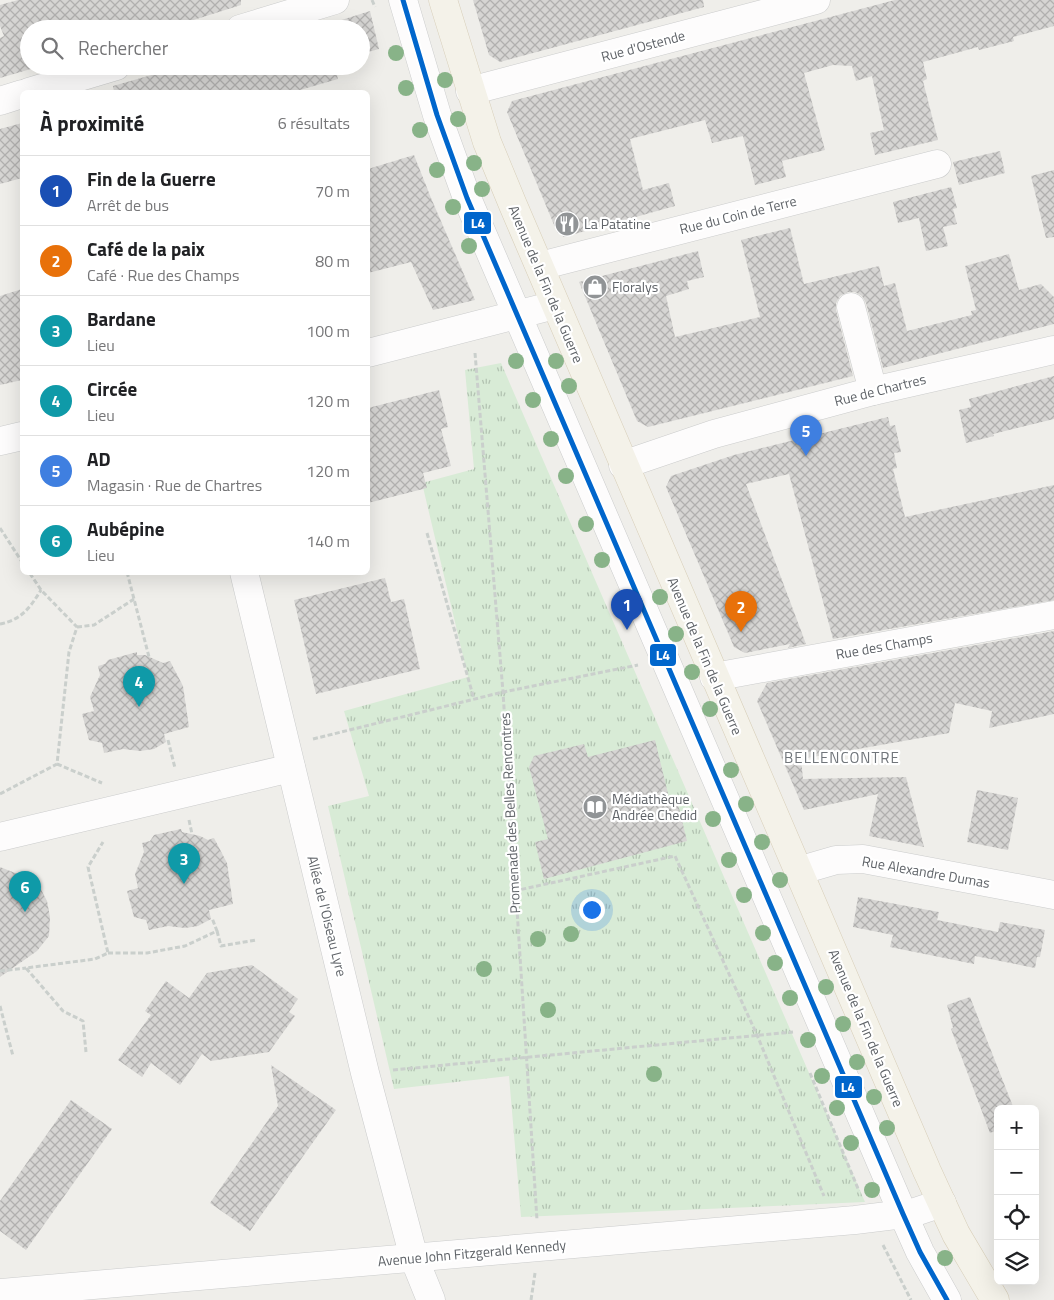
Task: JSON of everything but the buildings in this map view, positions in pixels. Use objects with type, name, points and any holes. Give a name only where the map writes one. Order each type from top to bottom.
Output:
[{"type":"main road","name":"Avenue de la Fin de la Guerre","points":[[444,0],[487,142],[623,466],[942,1203],[956,1234],[995,1300]]},
{"type":"street","points":[[269,20],[335,0]]},
{"type":"street","points":[[403,0],[451,154],[518,315],[903,1214],[920,1252],[947,1300]]},
{"type":"street","name":"Rue d'Ostende","points":[[470,91],[816,0]]},
{"type":"street","points":[[36,90],[86,75]]},
{"type":"street","points":[[0,101],[20,95]]},
{"type":"street","name":"Rue du Coin de Terre","points":[[540,266],[937,164]]},
{"type":"street","points":[[370,352],[555,305]]},
{"type":"street","points":[[851,307],[873,391]]},
{"type":"street","name":"Rue de Chartres","points":[[623,466],[714,434],[873,391],[1054,350]]},
{"type":"street","points":[[0,441],[20,436]]},
{"type":"street","name":"Allée de l'Oiseau Lyre","points":[[245,575],[365,1072],[414,1258],[431,1300]]},
{"type":"street","name":"Rue des Champs","points":[[714,677],[1054,615]]},
{"type":"street","points":[[0,837],[288,757]]},
{"type":"street","name":"Rue Alexandre Dumas","points":[[798,870],[836,860],[863,859],[1054,895]]},
{"type":"street","name":"Avenue John Fitzgerald Kennedy","points":[[0,1294],[835,1222],[903,1214],[942,1203]]},
{"type":"path","name":"Promenade des Belles Rencontres","points":[[473,327],[503,692],[514,891],[538,1247],[531,1300]]},
{"type":"path","points":[[0,528],[20,559]]},
{"type":"path","points":[[427,533],[474,700]]},
{"type":"path","points":[[31,575],[41,590],[77,627]]},
{"type":"path","points":[[129,575],[149,657]]},
{"type":"path","points":[[0,624],[11,622],[28,611],[41,590]]},
{"type":"path","points":[[77,627],[94,625],[134,599]]},
{"type":"path","points":[[57,764],[69,652],[77,627]]},
{"type":"path","points":[[288,757],[503,692],[665,660]]},
{"type":"path","points":[[57,764],[100,783],[110,781]]},
{"type":"path","points":[[0,794],[57,764]]},
{"type":"path","points":[[166,770],[184,767]]},
{"type":"path","points":[[189,819],[192,834]]},
{"type":"path","points":[[105,838],[88,867],[108,953]]},
{"type":"path","points":[[514,891],[676,856],[757,1035],[835,1222]]},
{"type":"path","points":[[212,918],[222,946],[256,940]]},
{"type":"path","points":[[0,971],[95,959],[108,953],[147,953],[185,946],[216,931]]},
{"type":"path","points":[[26,968],[63,1011],[83,1021],[86,1052]]},
{"type":"path","points":[[0,1006],[13,1056]]},
{"type":"path","points":[[365,1072],[793,1032]]},
{"type":"green space","points":[[501,363],[865,1202],[521,1217],[509,1076],[394,1089],[328,806],[369,796],[344,711],[468,677],[422,483],[474,469],[465,370]]},
{"type":"transit line","name":"L4","points":[[403,0],[437,115],[467,198],[903,1214],[920,1252],[947,1300]]},
{"type":"place","name":"La Patatine","points":[[567,224]]},
{"type":"place","name":"Floralys","points":[[595,287]]},
{"type":"place","name":"AD","points":[[806,456]]},
{"type":"place","name":"Fin de la Guerre","points":[[627,630]]},
{"type":"place","name":"Café de la paix","points":[[741,632]]},
{"type":"place","name":"Circée","points":[[139,707]]},
{"type":"place","name":"Médiathèque Andrée Chedid","points":[[595,807]]},
{"type":"place","name":"Bardane","points":[[184,884]]},
{"type":"place","name":"Aubépine","points":[[25,912]]},
{"type":"district","name":"BELLENCONTRE","points":[[842,758]]}]
